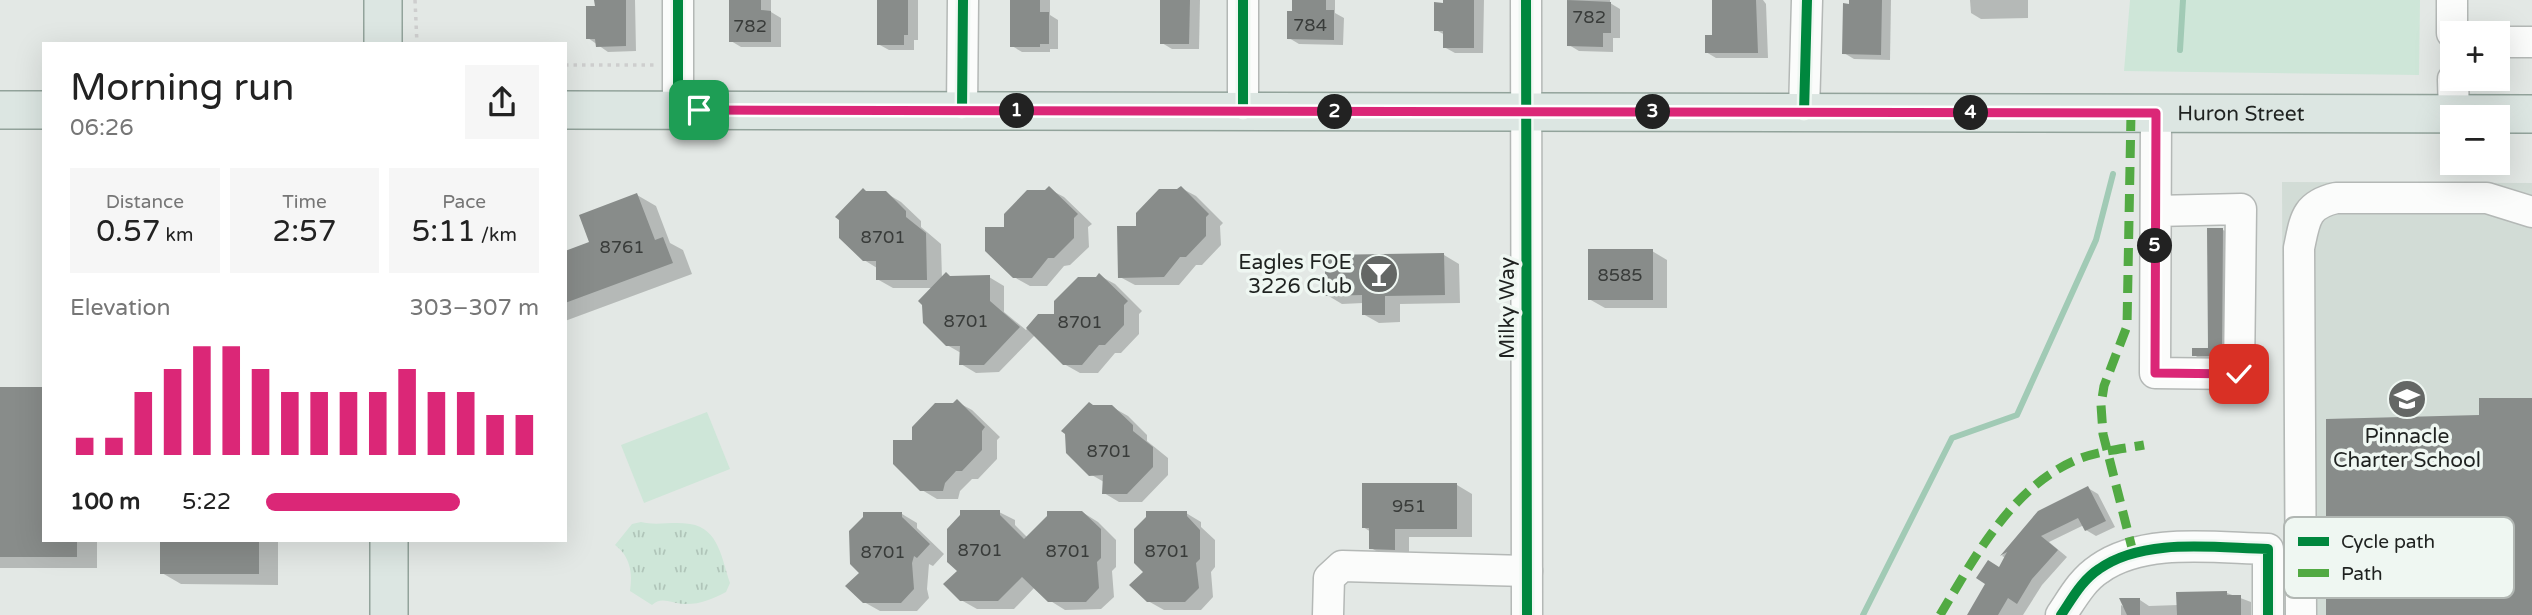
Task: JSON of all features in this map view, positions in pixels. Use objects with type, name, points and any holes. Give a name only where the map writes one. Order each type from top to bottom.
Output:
[{"type":"main road","points":[[383,0],[383,42]]},
{"type":"main road","name":"Huron Street","points":[[567,110],[2156,113],[2454,96],[2532,114]]},
{"type":"main road","points":[[0,110],[42,110]]},
{"type":"main road","points":[[389,542],[389,615]]},
{"type":"street","points":[[678,0],[678,110]]},
{"type":"street","points":[[962,111],[963,0]]},
{"type":"street","points":[[1243,0],[1243,111]]},
{"type":"street","name":"Milky Way","points":[[1526,0],[1527,615]]},
{"type":"street","points":[[1804,113],[1807,0]]},
{"type":"street","points":[[2452,0],[2452,21]]},
{"type":"street","points":[[2510,42],[2532,42]]},
{"type":"street","points":[[2156,113],[2155,373],[2239,374],[2241,209],[2156,211]]},
{"type":"street","points":[[2300,517],[2299,248],[2304,221],[2313,206],[2320,201],[2336,198],[2459,196],[2487,198],[2532,212]]},
{"type":"street","points":[[2061,615],[2077,590],[2097,570],[2133,552],[2178,548],[2268,548],[2268,615]]},
{"type":"street","points":[[1328,615],[1329,578],[1342,566],[1527,571]]},
{"type":"path","points":[[415,0],[417,42]]},
{"type":"path","points":[[567,65],[678,65]]},
{"type":"shaded area","name":"Pinnacle Charter School","points":[[2282,182],[2532,183],[2532,615],[2284,615]]},
{"type":"green space","points":[[2130,0],[2420,0],[2419,75],[2124,71]]},
{"type":"green space","points":[[707,412],[730,469],[644,503],[621,445]]},
{"type":"green space","points":[[632,524],[690,524],[707,532],[718,546],[730,583],[726,592],[694,604],[663,600],[652,605],[630,591],[629,565],[624,554],[615,545]]},
{"type":"building","points":[[594,0],[626,0],[626,46],[596,47],[595,39],[586,39],[586,6],[595,6]]},
{"type":"building","points":[[729,0],[761,0],[761,10],[771,11],[771,42],[729,42]]},
{"type":"building","points":[[877,0],[908,0],[908,35],[904,35],[904,45],[877,45]]},
{"type":"building","points":[[1010,0],[1040,0],[1040,12],[1049,12],[1049,44],[1040,44],[1040,47],[1010,47]]},
{"type":"building","points":[[1160,0],[1190,0],[1189,44],[1160,44]]},
{"type":"building","points":[[1292,0],[1326,0],[1326,10],[1334,10],[1334,40],[1287,39],[1287,11],[1292,11]]},
{"type":"building","points":[[1443,0],[1474,0],[1474,48],[1443,48],[1443,31],[1434,31],[1434,2],[1443,3]]},
{"type":"building","points":[[1567,0],[1611,2],[1611,33],[1603,33],[1603,47],[1567,46]]},
{"type":"building","points":[[1712,0],[1756,0],[1758,53],[1705,53],[1705,35],[1712,35]]},
{"type":"building","points":[[1849,0],[1882,0],[1881,55],[1842,54],[1843,3],[1849,4]]},
{"type":"building","points":[[1049,186],[1078,214],[1074,218],[1074,238],[1054,258],[1048,258],[1032,278],[1013,278],[985,251],[985,227],[1004,227],[1004,214],[1027,190],[1045,190]]},
{"type":"building","points":[[1181,186],[1209,214],[1206,217],[1206,236],[1186,257],[1180,257],[1164,277],[1118,278],[1117,226],[1136,226],[1136,213],[1159,189],[1177,189]]},
{"type":"building","points":[[863,188],[866,191],[886,191],[906,211],[906,217],[926,233],[927,280],[876,280],[876,261],[863,261],[839,238],[839,220],[835,217]]},
{"type":"building","points":[[637,193],[655,240],[663,237],[673,263],[567,302],[567,250],[589,242],[579,215]]},
{"type":"building","points":[[2207,228],[2223,228],[2222,356],[2192,356],[2192,348],[2208,348]]},
{"type":"building","points":[[1588,249],[1653,249],[1653,300],[1588,300]]},
{"type":"building","points":[[1444,253],[1445,295],[1385,296],[1385,315],[1362,315],[1362,295],[1325,296],[1325,255]]},
{"type":"building","points":[[946,272],[950,276],[990,275],[990,301],[1020,327],[984,365],[959,365],[960,346],[946,346],[923,323],[922,305],[918,301]]},
{"type":"building","points":[[1099,273],[1128,301],[1124,305],[1124,325],[1105,345],[1099,345],[1082,365],[1063,365],[1026,328],[1038,314],[1054,314],[1054,301],[1078,277],[1096,277]]},
{"type":"building","points":[[0,387],[42,387],[42,542],[77,542],[77,557],[0,557]]},
{"type":"building","points":[[2479,398],[2532,398],[2532,615],[2326,615],[2326,598],[2514,598],[2514,517],[2326,517],[2326,419],[2479,415]]},
{"type":"building","points":[[957,399],[985,427],[982,431],[982,450],[962,471],[956,471],[945,483],[943,491],[920,491],[893,464],[893,440],[912,440],[912,427],[935,403],[953,403]]},
{"type":"building","points":[[1089,402],[1093,405],[1112,405],[1133,425],[1133,431],[1153,447],[1153,467],[1127,494],[1102,494],[1103,475],[1089,476],[1066,453],[1065,434],[1061,431]]},
{"type":"building","points":[[1362,483],[1457,483],[1457,529],[1395,529],[1395,550],[1369,549],[1369,528],[1362,528]]},
{"type":"building","points":[[2088,486],[2106,521],[2085,531],[2078,518],[2041,536],[2058,550],[2032,579],[2017,604],[2008,598],[1998,615],[1967,615],[1985,584],[1976,578],[1988,560],[1999,567],[2007,552],[2000,556],[2038,511]]},
{"type":"building","points":[[960,510],[1000,510],[1000,515],[1024,539],[1047,516],[1047,511],[1082,511],[1101,529],[1101,558],[1097,562],[1099,588],[1086,602],[1048,602],[1022,577],[998,601],[960,601],[943,584],[957,571],[947,562],[947,529],[960,515]]},
{"type":"building","points":[[1146,511],[1187,511],[1187,516],[1200,530],[1200,559],[1196,563],[1199,588],[1185,602],[1147,602],[1129,585],[1143,572],[1134,563],[1134,529],[1146,517]]},
{"type":"building","points":[[863,512],[902,512],[902,517],[930,544],[917,558],[914,556],[914,589],[901,603],[863,603],[845,586],[859,573],[850,564],[849,531],[863,517]]},
{"type":"building","points":[[160,542],[259,542],[259,574],[160,574]]},
{"type":"building","points":[[2227,591],[2227,595],[2241,595],[2241,615],[2177,615],[2176,592]]},
{"type":"building","points":[[2119,598],[2140,598],[2140,615],[2127,615]]},
{"type":"waterway","points":[[2180,50],[2183,0]]},
{"type":"waterway","points":[[1863,615],[1952,438],[2017,415],[2096,240],[2113,174]]},
{"type":"marked path","points":[[2131,113],[2127,326],[2104,386],[2101,405],[2103,434],[2133,552]]},
{"type":"marked path","points":[[1940,615],[1981,548],[2032,488],[2053,472],[2076,460],[2101,452],[2144,445]]},
{"type":"cycle path","points":[[678,0],[678,110]]},
{"type":"cycle path","points":[[962,111],[963,0]]},
{"type":"cycle path","points":[[1243,0],[1243,112]]},
{"type":"cycle path","points":[[1526,0],[1527,615]]},
{"type":"cycle path","points":[[1804,113],[1807,0]]},
{"type":"cycle path","points":[[2061,615],[2087,579],[2117,559],[2158,548],[2203,546],[2268,549],[2268,615]]},
{"type":"place","name":"Eagles FOE 3226 Club","points":[[1379,274]]},
{"type":"place","name":"Pinnacle Charter School","points":[[2407,399]]},
{"type":"route","points":[[699,110],[2156,113],[2155,373],[2239,374]]}]
